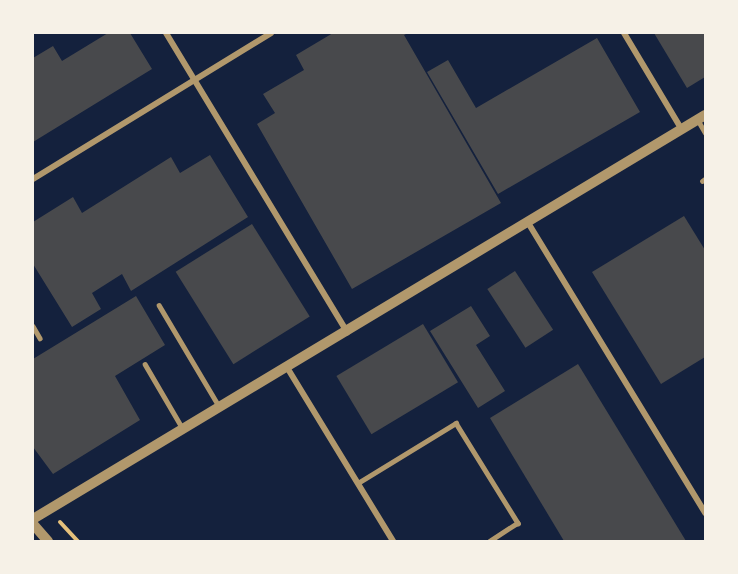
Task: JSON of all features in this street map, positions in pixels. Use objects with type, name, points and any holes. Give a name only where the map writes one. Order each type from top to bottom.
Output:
[{"type":"street","points":[[165,33],[347,332]]},
{"type":"street","points":[[33,179],[271,33]]},
{"type":"street","points":[[624,33],[682,130]]},
{"type":"street","points":[[33,519],[288,369],[527,221],[701,117]]},
{"type":"street","points":[[527,221],[705,511]]},
{"type":"street","points":[[288,369],[393,541]]},
{"type":"street","points":[[33,524],[48,541]]},
{"type":"lane","points":[[701,117],[705,132]]},
{"type":"lane","points":[[159,305],[220,408]]},
{"type":"lane","points":[[33,326],[40,338]]},
{"type":"lane","points":[[145,364],[183,429]]},
{"type":"lane","points":[[358,483],[456,423],[518,524],[490,541]]},
{"type":"building","points":[[108,33],[130,33],[152,69],[33,142],[33,58],[53,46],[62,61]]},
{"type":"building","points":[[333,33],[408,33],[404,35],[501,203],[352,289],[257,124],[275,113],[263,94],[304,70],[296,55]]},
{"type":"building","points":[[654,33],[705,33],[705,77],[687,88]]},
{"type":"building","points":[[597,38],[640,112],[498,194],[427,72],[448,60],[476,108]]},
{"type":"building","points":[[210,155],[248,217],[131,291],[122,274],[92,293],[101,309],[72,327],[33,264],[33,222],[73,197],[82,213],[171,157],[180,173]]},
{"type":"building","points":[[684,216],[705,250],[705,357],[661,384],[592,272]]},
{"type":"building","points":[[252,224],[310,316],[233,364],[176,272]]},
{"type":"building","points":[[515,271],[553,330],[525,348],[487,289]]},
{"type":"building","points":[[136,296],[165,345],[115,376],[140,420],[53,474],[33,447],[33,359]]},
{"type":"building","points":[[471,306],[490,336],[476,345],[505,391],[478,408],[430,331]]},
{"type":"building","points":[[423,324],[458,382],[371,434],[336,376]]},
{"type":"building","points":[[578,364],[686,541],[564,541],[490,418]]}]
